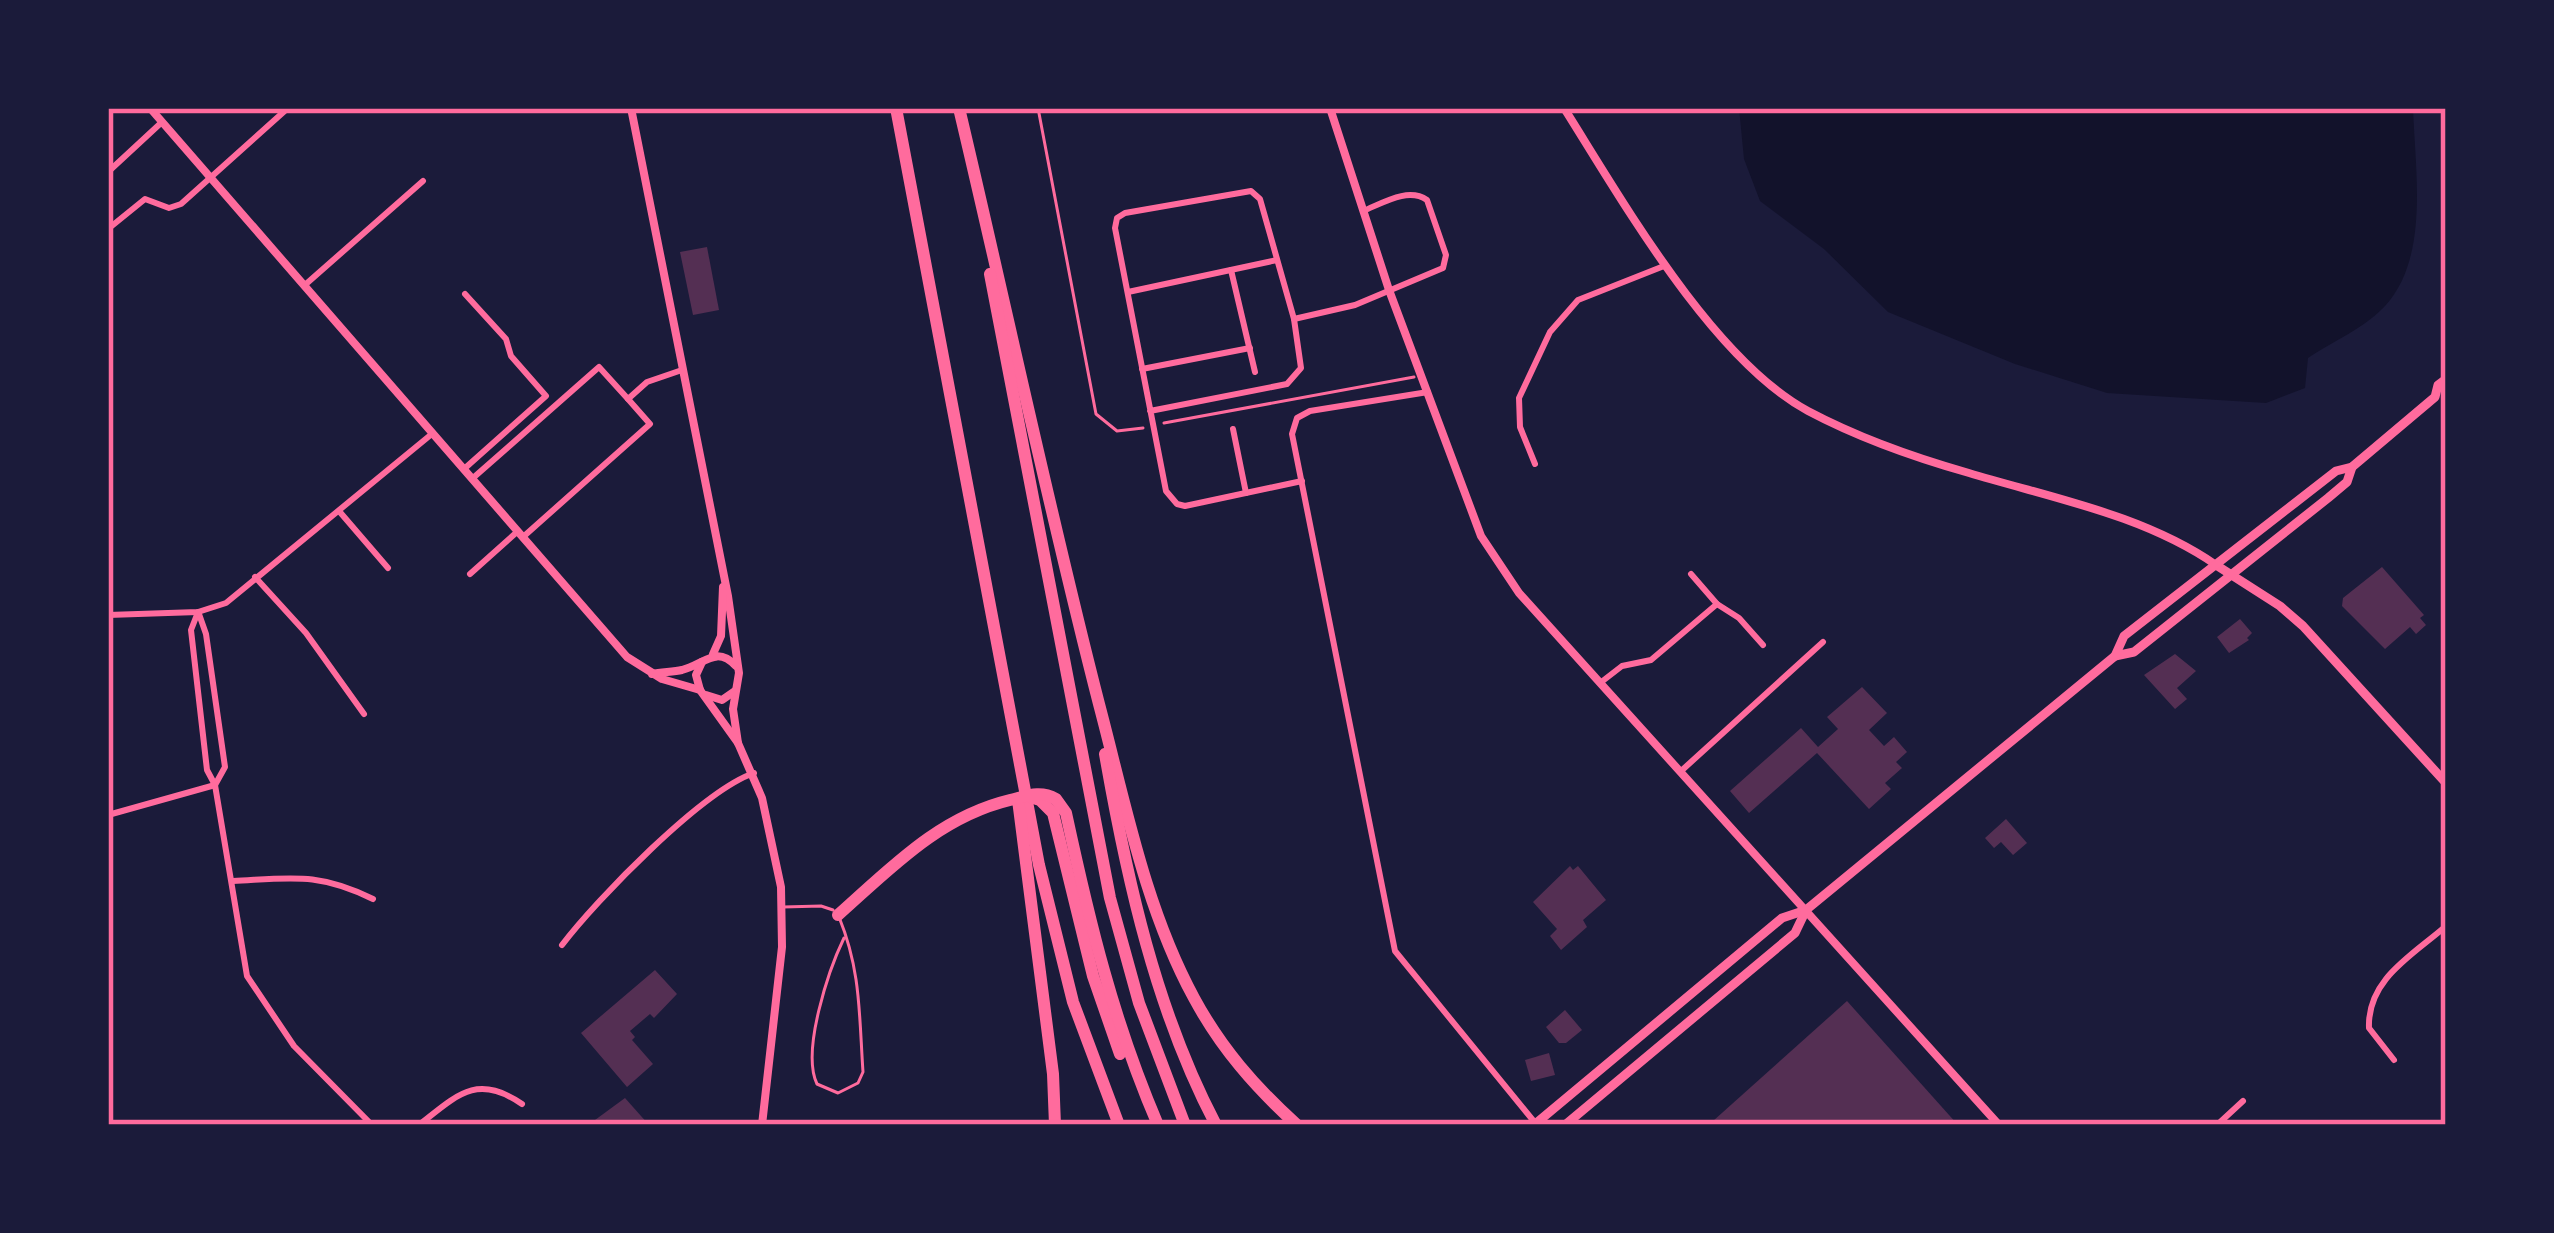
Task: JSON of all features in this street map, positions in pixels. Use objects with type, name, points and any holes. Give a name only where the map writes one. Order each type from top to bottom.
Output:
[{"type":"highway","points":[[896,108],[1060,957],[1119,1125]]},
{"type":"highway","points":[[959,108],[1088,659],[1155,910],[1211,1029],[1234,1061],[1297,1125]]},
{"type":"highway","points":[[959,108],[1110,898],[1139,1003],[1185,1125]]},
{"type":"highway","points":[[1088,659],[1135,900],[1166,1005],[1216,1125]]},
{"type":"highway","points":[[1011,722],[1055,1125]]},
{"type":"highway","points":[[838,915],[926,838],[968,812],[1048,794],[1062,805],[1122,1037],[1153,1125]]},
{"type":"highway","points":[[1023,797],[1040,800],[1053,813],[1093,976],[1153,1125]]},
{"type":"main road","points":[[1535,1124],[1782,918],[1806,910],[2114,656],[2124,636],[2336,471],[2352,467],[2440,398],[2438,385],[2446,379]]},
{"type":"main road","points":[[2114,656],[2134,652],[2230,576],[2347,482],[2352,467]]},
{"type":"main road","points":[[2216,565],[2303,626],[2446,783]]},
{"type":"main road","points":[[1565,1125],[1795,933],[1806,910]]},
{"type":"street","points":[[150,108],[627,657],[652,674],[722,700],[737,687]]},
{"type":"street","points":[[108,230],[145,199],[175,208],[288,108]]},
{"type":"street","points":[[631,108],[723,585],[722,636],[713,655]]},
{"type":"street","points":[[1330,108],[1389,290],[1489,554],[1519,593],[1999,1125]]},
{"type":"street","points":[[1564,108],[1709,325],[1742,359],[1806,410],[1962,471],[2158,531],[2216,565]]},
{"type":"street","points":[[108,172],[162,122]]},
{"type":"street","points":[[306,284],[423,182]]},
{"type":"street","points":[[1150,411],[1287,384],[1301,368],[1294,319],[1256,194],[1243,189],[1125,213],[1114,228],[1127,292],[1150,411],[1166,491],[1185,506],[1302,481]]},
{"type":"street","points":[[1294,319],[1354,305],[1438,272],[1446,255],[1427,200],[1412,193],[1363,211]]},
{"type":"street","points":[[1127,292],[1277,260]]},
{"type":"street","points":[[1535,464],[1520,427],[1520,398],[1550,332],[1578,300],[1668,265]]},
{"type":"street","points":[[1231,270],[1256,372]]},
{"type":"street","points":[[464,469],[546,396],[511,356],[506,339],[465,294]]},
{"type":"street","points":[[1142,369],[1250,348]]},
{"type":"street","points":[[470,574],[650,424],[599,367],[472,478]]},
{"type":"street","points":[[628,399],[647,382],[682,370]]},
{"type":"street","points":[[1428,392],[1310,411],[1297,418],[1292,434],[1395,951],[1535,1124]]},
{"type":"street","points":[[1233,428],[1246,493]]},
{"type":"street","points":[[108,615],[198,612],[226,603],[433,433]]},
{"type":"street","points":[[339,511],[388,568]]},
{"type":"street","points":[[1691,574],[1763,645]]},
{"type":"street","points":[[254,577],[306,634],[364,714]]},
{"type":"street","points":[[723,585],[737,667],[733,709],[738,743]]},
{"type":"street","points":[[1600,683],[1622,665],[1652,660],[1717,604]]},
{"type":"street","points":[[198,612],[191,630],[207,770],[215,785],[248,976],[294,1046],[372,1125]]},
{"type":"street","points":[[108,815],[215,785],[225,767],[206,634],[198,612]]},
{"type":"street","points":[[1680,772],[1823,642]]},
{"type":"street","points":[[652,674],[686,669],[713,655],[727,656],[737,667]]},
{"type":"street","points":[[701,662],[695,675],[702,692],[754,773],[771,835],[782,907],[782,947],[762,1125]]},
{"type":"street","points":[[562,945],[588,911],[718,789],[754,773]]},
{"type":"street","points":[[233,881],[303,878],[338,882],[373,898]]},
{"type":"street","points":[[2394,1060],[2369,1028],[2371,998],[2383,981],[2446,926]]},
{"type":"street","points":[[2438,933],[2446,941]]},
{"type":"street","points":[[419,1125],[477,1087],[494,1087],[522,1104]]},
{"type":"street","points":[[2217,1125],[2243,1101]]},
{"type":"lane","points":[[782,907],[821,906],[838,915],[855,956],[863,1072],[849,1090],[838,1093],[817,1084],[812,1061],[827,972],[844,938]]},
{"type":"path","points":[[1038,108],[1089,389],[1099,420],[1118,431],[1421,375]]},
{"type":"shaded area","points":[[1739,108],[2413,108],[2417,212],[2409,263],[2399,286],[2377,314],[2308,358],[2305,388],[2266,403],[2107,393],[2015,364],[1888,312],[1824,249],[1760,201],[1744,159]]},
{"type":"building","points":[[707,247],[719,310],[693,315],[680,252]]},
{"type":"building","points":[[2382,567],[2424,615],[2420,618],[2426,625],[2416,634],[2410,627],[2385,649],[2342,606],[2343,598]]},
{"type":"building","points":[[2240,619],[2252,633],[2229,653],[2217,637]]},
{"type":"building","points":[[2175,654],[2196,671],[2177,688],[2187,699],[2175,709],[2144,675]]},
{"type":"building","points":[[1862,687],[1887,713],[1869,730],[1884,746],[1894,737],[1907,752],[1896,762],[1902,768],[1885,783],[1891,789],[1869,809],[1817,753],[1749,813],[1730,791],[1801,728],[1818,747],[1838,729],[1827,717]]},
{"type":"building","points":[[2006,819],[2027,843],[2013,855],[2001,842],[1994,848],[1985,838]]},
{"type":"building","points":[[1570,866],[1573,870],[1578,866],[1606,900],[1583,920],[1587,927],[1561,950],[1550,936],[1557,929],[1533,902]]},
{"type":"building","points":[[655,970],[677,994],[654,1018],[650,1014],[630,1031],[653,1064],[627,1087],[581,1033]]},
{"type":"building","points":[[1847,1001],[1958,1125],[1717,1125],[1713,1121]]},
{"type":"building","points":[[1565,1010],[1582,1030],[1559,1043],[1546,1027]]},
{"type":"building","points":[[1549,1053],[1555,1075],[1531,1081],[1525,1060]]},
{"type":"building","points":[[625,1098],[649,1125],[594,1125],[595,1120]]}]
